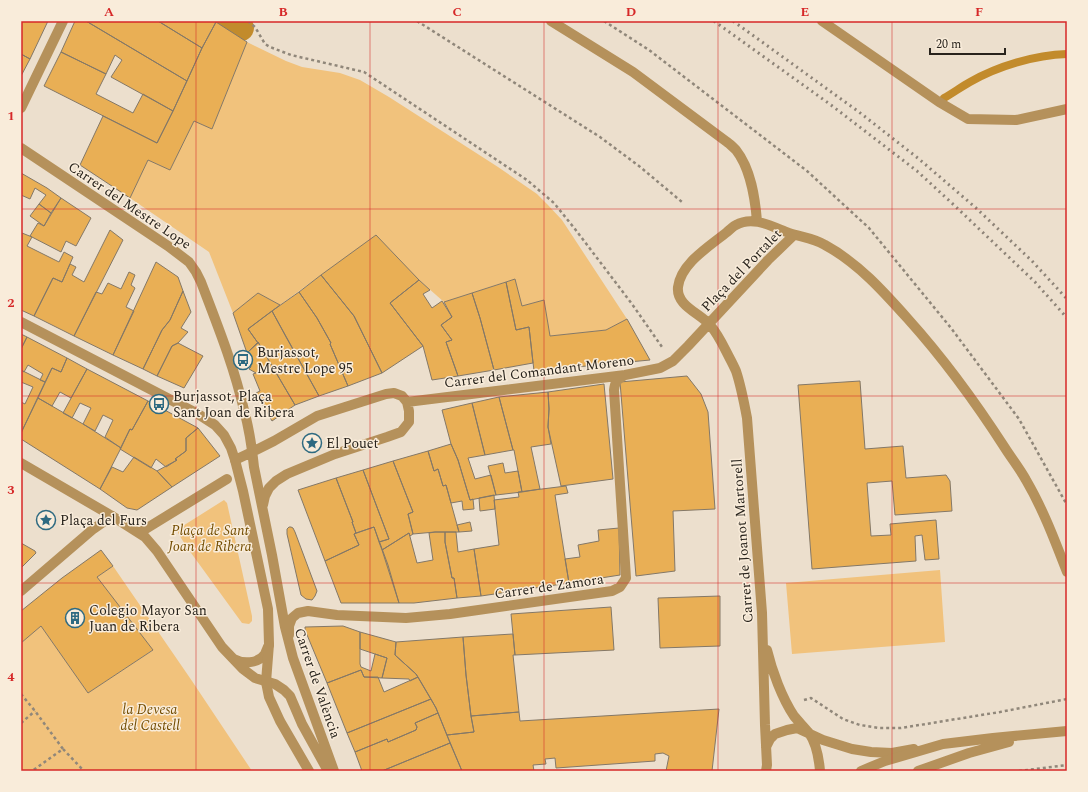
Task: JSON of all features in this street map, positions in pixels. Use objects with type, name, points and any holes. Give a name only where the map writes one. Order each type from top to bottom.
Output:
[{"type":"street","points":[[21,108],[63,21]]},
{"type":"street","points":[[551,21],[633,72],[736,150],[744,163],[752,186],[757,222],[823,243],[850,261],[876,285],[928,342],[988,421],[1026,480],[1050,530],[1067,572]]},
{"type":"street","points":[[822,21],[939,102],[968,119],[1016,120],[1067,109]]},
{"type":"street","name":"Carrer del Mestre Lope","points":[[21,148],[168,246],[189,262],[196,272],[228,355],[244,409],[272,555]]},
{"type":"street","name":"Plaça del Portalet","points":[[709,324],[687,306],[681,299],[678,289],[682,274],[692,260],[736,224],[749,221],[757,222]]},
{"type":"street","name":"Plaça del Portalet","points":[[673,361],[768,260],[794,235]]},
{"type":"street","points":[[21,322],[198,414],[218,428],[224,435],[231,448],[243,491],[268,609],[269,644],[266,682],[269,697],[272,706],[309,771]]},
{"type":"street","name":"Carrer de Joanot Martorell","points":[[709,324],[720,338],[736,370],[744,399],[747,418],[762,624],[768,769]]},
{"type":"street","name":"Carrer del Comandant Moreno","points":[[407,402],[624,374],[660,368],[673,361]]},
{"type":"street","name":"Carrer de Zamora","points":[[282,612],[308,611],[337,615],[406,618],[450,614],[612,592],[620,587],[626,578],[614,390],[615,383],[618,378],[624,374]]},
{"type":"street","points":[[235,460],[274,441],[317,416],[386,394],[402,396],[407,402],[409,422],[401,432],[335,454],[282,477],[269,488],[264,496],[263,509]]},
{"type":"street","points":[[21,463],[145,537],[157,552],[222,647],[243,669],[255,678],[266,682]]},
{"type":"street","points":[[139,533],[227,479]]},
{"type":"street","points":[[21,591],[64,553],[112,516]]},
{"type":"street","name":"Carrer de València","points":[[272,555],[282,612],[293,658],[334,771]]},
{"type":"street","points":[[263,588],[270,604],[274,609],[282,612]]},
{"type":"street","points":[[290,644],[289,626],[292,618],[298,612],[308,611]]},
{"type":"street","points":[[762,624],[771,667],[789,706],[810,734],[814,742],[819,760],[820,771]]},
{"type":"street","points":[[232,658],[239,662],[246,663],[260,659],[265,654],[269,644]]},
{"type":"street","name":"Carrer de València","points":[[266,682],[275,684],[290,696],[302,724],[328,771]]},
{"type":"street","points":[[766,747],[770,739],[775,734],[797,728],[823,740],[852,749],[871,752],[892,752],[943,744],[1067,731]]},
{"type":"street","points":[[918,771],[998,744],[1046,733]]},
{"type":"street","points":[[861,771],[885,761],[943,744]]},
{"type":"path","points":[[248,21],[255,27],[265,44],[270,47],[291,55],[364,72],[526,180],[554,203],[632,304],[673,361]]},
{"type":"path","points":[[417,21],[600,137],[639,166],[682,202]]},
{"type":"path","points":[[21,694],[63,749],[84,771]]},
{"type":"path","points":[[789,706],[811,698],[843,719],[860,725],[879,728],[901,728],[1000,712],[1067,699]]},
{"type":"path","points":[[21,723],[35,711]]},
{"type":"path","points":[[32,771],[63,749]]},
{"type":"path","points":[[1019,771],[1067,765]]},
{"type":"green space","points":[[247,42],[302,67],[340,73],[360,80],[498,167],[537,194],[562,220],[627,319],[606,330],[550,336],[544,300],[522,306],[515,279],[444,302],[419,280],[321,275],[280,305],[258,293],[233,313],[209,252],[130,198],[148,160],[170,170],[194,121],[212,129]]},
{"type":"green space","name":"Plaça de Sant Joan de Ribera","points":[[224,500],[227,503],[252,616],[252,621],[249,624],[242,623],[178,533],[178,529]]},
{"type":"green space","name":"la Devesa del Castell","points":[[113,566],[252,771],[21,771],[21,643],[41,626],[88,693],[152,651],[97,577]]},
{"type":"green space","points":[[940,570],[945,642],[792,654],[786,583]]},
{"type":"building","points":[[21,21],[48,21],[30,59],[21,54]]},
{"type":"building","points":[[75,21],[86,21],[187,81],[173,111],[111,77],[122,60],[115,55],[106,74],[61,52]]},
{"type":"building","points":[[86,21],[158,21],[202,48],[187,81]]},
{"type":"building","points":[[158,21],[215,21],[216,22],[202,48]]},
{"type":"building","points":[[216,22],[247,42],[212,129],[194,121],[170,170],[148,160],[130,198],[80,165],[103,116],[157,143]]},
{"type":"building","points":[[61,52],[106,74],[96,94],[133,113],[143,94],[173,111],[157,143],[44,86]]},
{"type":"building","points":[[21,54],[30,59],[21,76]]},
{"type":"building","points":[[21,173],[61,198],[51,213],[39,204],[46,195],[35,188],[30,199],[21,195]]},
{"type":"building","points":[[61,198],[91,218],[76,246],[66,241],[61,252],[30,236],[38,223],[44,226]]},
{"type":"building","points":[[39,204],[51,213],[44,226],[30,216]]},
{"type":"building","points":[[110,230],[123,240],[74,336],[34,316],[53,278],[62,282],[70,264],[76,267],[72,275],[84,282]]},
{"type":"building","points":[[22,233],[32,237],[27,246],[59,262],[64,252],[73,257],[62,282],[53,278],[34,316],[21,310]]},
{"type":"building","points":[[376,235],[419,280],[390,303],[423,346],[382,373],[354,316],[321,275]]},
{"type":"building","points":[[156,262],[178,277],[183,291],[170,320],[162,330],[143,369],[113,355]]},
{"type":"building","points":[[129,272],[135,275],[131,285],[135,288],[126,307],[134,311],[113,355],[74,336],[96,292],[102,294],[108,283],[121,289]]},
{"type":"building","points":[[321,275],[354,316],[382,373],[348,386],[330,344],[331,343],[317,318],[299,292]]},
{"type":"building","points":[[515,279],[522,306],[544,300],[550,336],[606,330],[627,319],[650,360],[534,371],[529,327],[516,330],[506,282]]},
{"type":"building","points":[[419,280],[430,290],[423,294],[432,308],[442,301],[452,317],[441,325],[452,340],[446,342],[458,376],[432,380],[423,346],[390,303]]},
{"type":"building","points":[[506,282],[516,330],[529,327],[533,363],[494,370],[472,293]]},
{"type":"building","points":[[183,291],[191,312],[181,328],[188,332],[178,343],[172,346],[157,376],[143,369],[162,330],[170,320]]},
{"type":"building","points":[[299,292],[317,318],[331,343],[330,344],[348,386],[319,396],[272,311]]},
{"type":"building","points":[[258,293],[280,305],[248,329],[258,343],[247,353],[233,313]]},
{"type":"building","points":[[472,293],[494,370],[458,376],[446,342],[452,340],[441,325],[452,317],[444,302]]},
{"type":"building","points":[[272,311],[319,396],[295,405],[258,342],[248,329]]},
{"type":"building","points":[[21,334],[27,337],[21,349]]},
{"type":"building","points":[[27,337],[67,358],[61,372],[52,368],[45,382],[40,380],[43,374],[28,365],[24,372],[21,370],[21,349]]},
{"type":"building","points":[[258,342],[295,405],[272,421],[256,393],[260,391],[253,374],[256,373],[249,369],[251,367],[247,353]]},
{"type":"building","points":[[178,343],[203,356],[184,388],[157,376],[172,346]]},
{"type":"building","points":[[67,358],[87,369],[71,398],[60,392],[52,406],[38,398],[52,368],[61,372]]},
{"type":"building","points":[[87,369],[148,401],[132,430],[130,429],[121,448],[105,437],[113,420],[103,415],[95,431],[83,424],[91,408],[80,403],[72,418],[63,413]]},
{"type":"building","points":[[21,370],[45,382],[21,433],[21,402],[25,404],[33,387],[21,382]]},
{"type":"building","points":[[687,376],[701,394],[708,412],[715,509],[673,511],[675,571],[636,576],[620,382]]},
{"type":"building","points":[[860,381],[865,449],[903,446],[906,478],[946,475],[950,481],[952,511],[895,515],[892,481],[867,483],[871,536],[891,535],[890,524],[936,520],[939,559],[925,560],[922,535],[915,536],[916,561],[812,569],[798,385]]},
{"type":"building","points":[[604,384],[613,479],[561,486],[548,427],[548,392]]},
{"type":"building","points":[[548,392],[548,427],[551,444],[531,447],[540,489],[522,492],[514,450],[499,397]]},
{"type":"building","points":[[499,397],[513,450],[485,455],[472,403]]},
{"type":"building","points":[[38,398],[121,448],[100,489],[21,439],[21,433]]},
{"type":"building","points":[[148,401],[198,428],[186,438],[186,451],[175,459],[177,460],[166,467],[156,459],[151,468],[120,449],[130,429],[132,430]]},
{"type":"building","points":[[472,403],[485,455],[468,458],[475,479],[491,475],[496,495],[470,500],[458,460],[451,444],[442,410]]},
{"type":"building","points":[[198,428],[220,456],[172,487],[157,471],[177,460],[175,459],[186,451],[186,438]]},
{"type":"building","points":[[451,444],[458,460],[470,500],[473,499],[474,509],[463,510],[462,501],[451,503],[446,485],[443,486],[438,469],[434,471],[428,451]]},
{"type":"building","points":[[428,451],[434,471],[438,469],[443,486],[446,485],[459,532],[413,534],[408,514],[413,512],[393,461]]},
{"type":"building","points":[[134,457],[157,471],[172,487],[137,510],[127,508],[100,489],[112,467],[123,472]]},
{"type":"building","points":[[393,461],[413,512],[408,514],[413,534],[410,536],[409,533],[382,550],[379,542],[389,539],[363,470]]},
{"type":"building","points":[[503,463],[505,473],[518,471],[522,492],[496,495],[488,466]]},
{"type":"building","points":[[363,470],[389,539],[379,542],[374,527],[356,533],[336,478]]},
{"type":"building","points":[[336,478],[353,522],[356,533],[354,534],[359,545],[325,561],[298,490]]},
{"type":"building","points":[[566,486],[568,493],[555,495],[569,583],[481,596],[474,549],[499,545],[494,500],[519,497],[518,492]]},
{"type":"building","points":[[494,495],[495,509],[480,511],[479,498]]},
{"type":"building","points":[[470,522],[472,531],[459,532],[457,525]]},
{"type":"building","points":[[289,527],[293,528],[295,532],[317,591],[312,600],[306,599],[301,595],[287,534],[287,529]]},
{"type":"building","points":[[374,527],[388,565],[399,603],[341,603],[325,561],[359,545],[354,534]]},
{"type":"building","points":[[619,528],[620,575],[569,583],[565,559],[580,557],[578,545],[599,541],[598,530]]},
{"type":"building","points":[[445,532],[445,542],[452,578],[454,578],[457,598],[414,603],[399,603],[382,550],[409,533],[417,563],[433,560],[429,533]]},
{"type":"building","points":[[445,532],[456,532],[458,552],[474,549],[481,596],[457,598],[454,578],[452,578],[445,542]]},
{"type":"building","points":[[21,543],[36,553],[21,568]]},
{"type":"building","name":"Colegio Mayor San Juan de Ribera","points":[[101,550],[113,566],[97,577],[153,650],[88,693],[41,626],[21,643],[21,611],[62,578]]},
{"type":"building","points":[[720,596],[720,646],[660,648],[658,598]]},
{"type":"building","points":[[611,607],[614,650],[515,655],[511,614]]},
{"type":"building","points":[[343,626],[360,632],[361,667],[371,671],[375,654],[387,658],[382,678],[364,677],[361,670],[327,683],[305,627]]},
{"type":"building","points":[[360,632],[396,642],[395,655],[418,677],[410,681],[409,679],[382,678],[387,658],[360,649]]},
{"type":"building","points":[[513,634],[515,655],[513,655],[519,712],[471,716],[463,637]]},
{"type":"building","points":[[463,637],[466,675],[474,732],[447,735],[436,708],[416,674],[395,655],[396,642]]},
{"type":"building","points":[[361,670],[364,677],[378,677],[384,692],[418,677],[431,699],[347,733],[327,683]]},
{"type":"building","points":[[431,699],[438,713],[415,723],[417,727],[416,730],[388,742],[387,739],[355,752],[347,733]]},
{"type":"building","points":[[719,709],[712,771],[666,771],[669,756],[663,753],[655,754],[655,761],[556,768],[555,758],[545,759],[546,764],[533,765],[534,771],[462,771],[447,735],[474,732],[471,716],[519,712],[520,721]]},
{"type":"building","points":[[438,713],[450,743],[382,771],[362,771],[355,752],[387,739],[388,742],[416,730],[417,727],[415,723]]},
{"type":"building","points":[[450,743],[462,771],[382,771]]},
{"type":"waterway","points":[[229,21],[241,28]]},
{"type":"waterway","points":[[944,98],[981,76],[1005,66],[1030,59],[1067,54]]},
{"type":"railway","points":[[714,21],[831,105],[917,171],[1035,282],[1067,318]]},
{"type":"railway","points":[[733,21],[859,112],[919,159],[976,208],[1032,261],[1067,299]]},
{"type":"place","name":"Burjassot, Mestre Lope 95","points":[[243,360]]},
{"type":"place","name":"Burjassot, Plaça Sant Joan de Ribera","points":[[159,404]]},
{"type":"place","name":"El Pouet","points":[[312,443]]},
{"type":"place","name":"Plaça del Furs","points":[[46,520]]},
{"type":"place","name":"Colegio Mayor San Juan de Ribera","points":[[75,618]]}]
